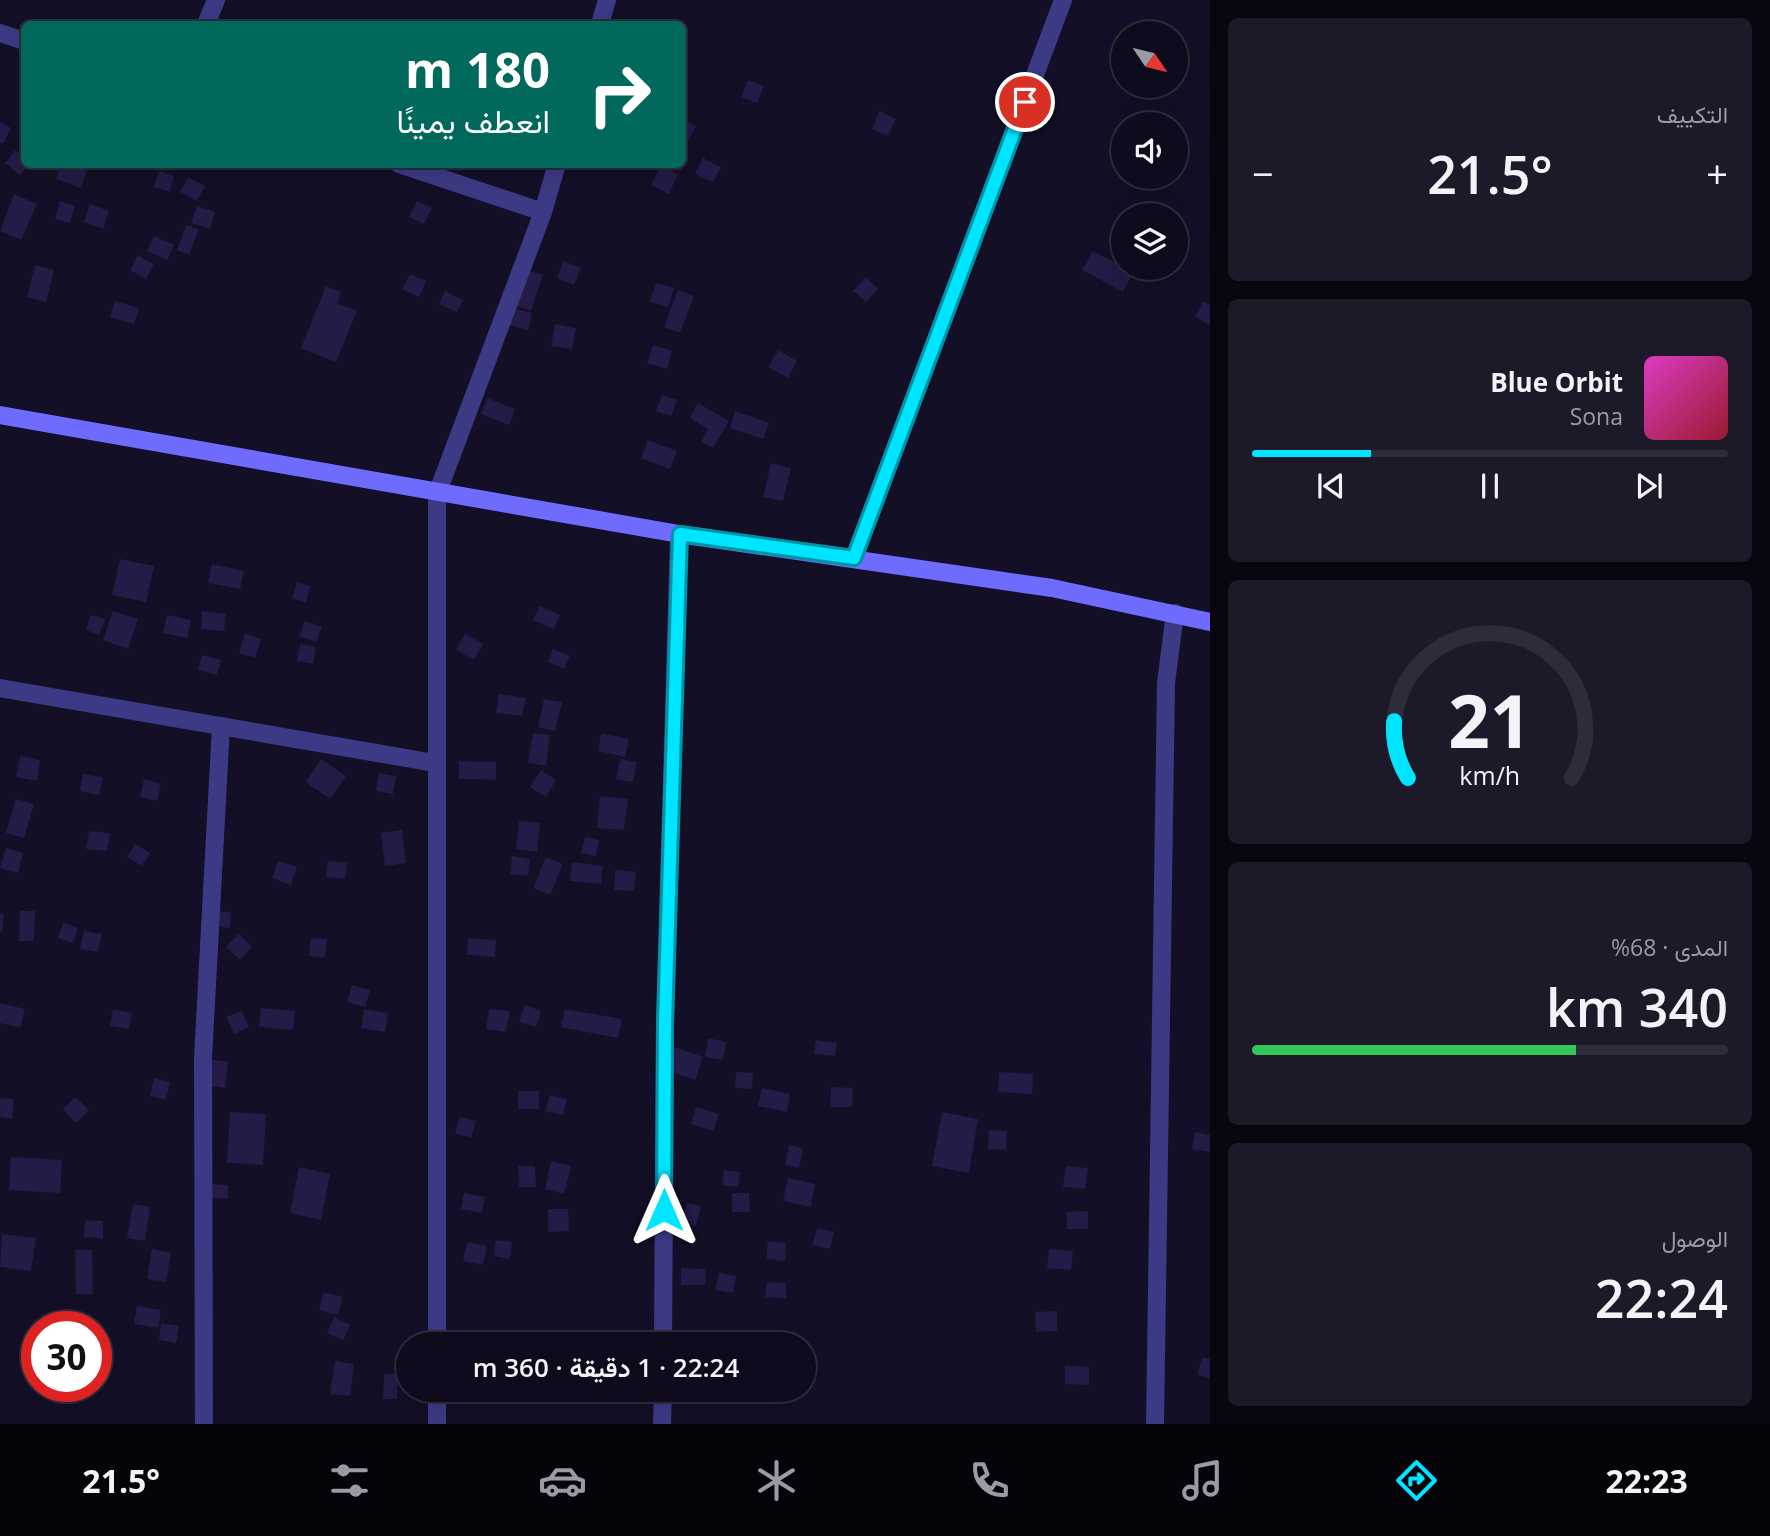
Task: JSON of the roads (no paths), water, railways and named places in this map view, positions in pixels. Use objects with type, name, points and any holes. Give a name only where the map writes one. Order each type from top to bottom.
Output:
[{"type":"main road","points":[[0,415],[437,494],[680,534],[1052,589],[1210,622]]},
{"type":"street","points":[[207,21],[216,0]]},
{"type":"street","points":[[601,21],[607,0]]},
{"type":"street","points":[[854,558],[1063,0]]},
{"type":"street","points":[[0,33],[21,40]]},
{"type":"street","points":[[411,168],[542,212]]},
{"type":"street","points":[[437,1332],[437,494],[542,212],[556,168]]},
{"type":"street","points":[[663,1332],[665,1023],[680,534]]},
{"type":"street","points":[[1155,1424],[1166,683],[1175,613]]},
{"type":"street","points":[[0,688],[435,763]]},
{"type":"street","points":[[204,1424],[203,1058],[221,726]]},
{"type":"street","points":[[437,1402],[437,1424]]},
{"type":"street","points":[[662,1424],[663,1402]]}]
